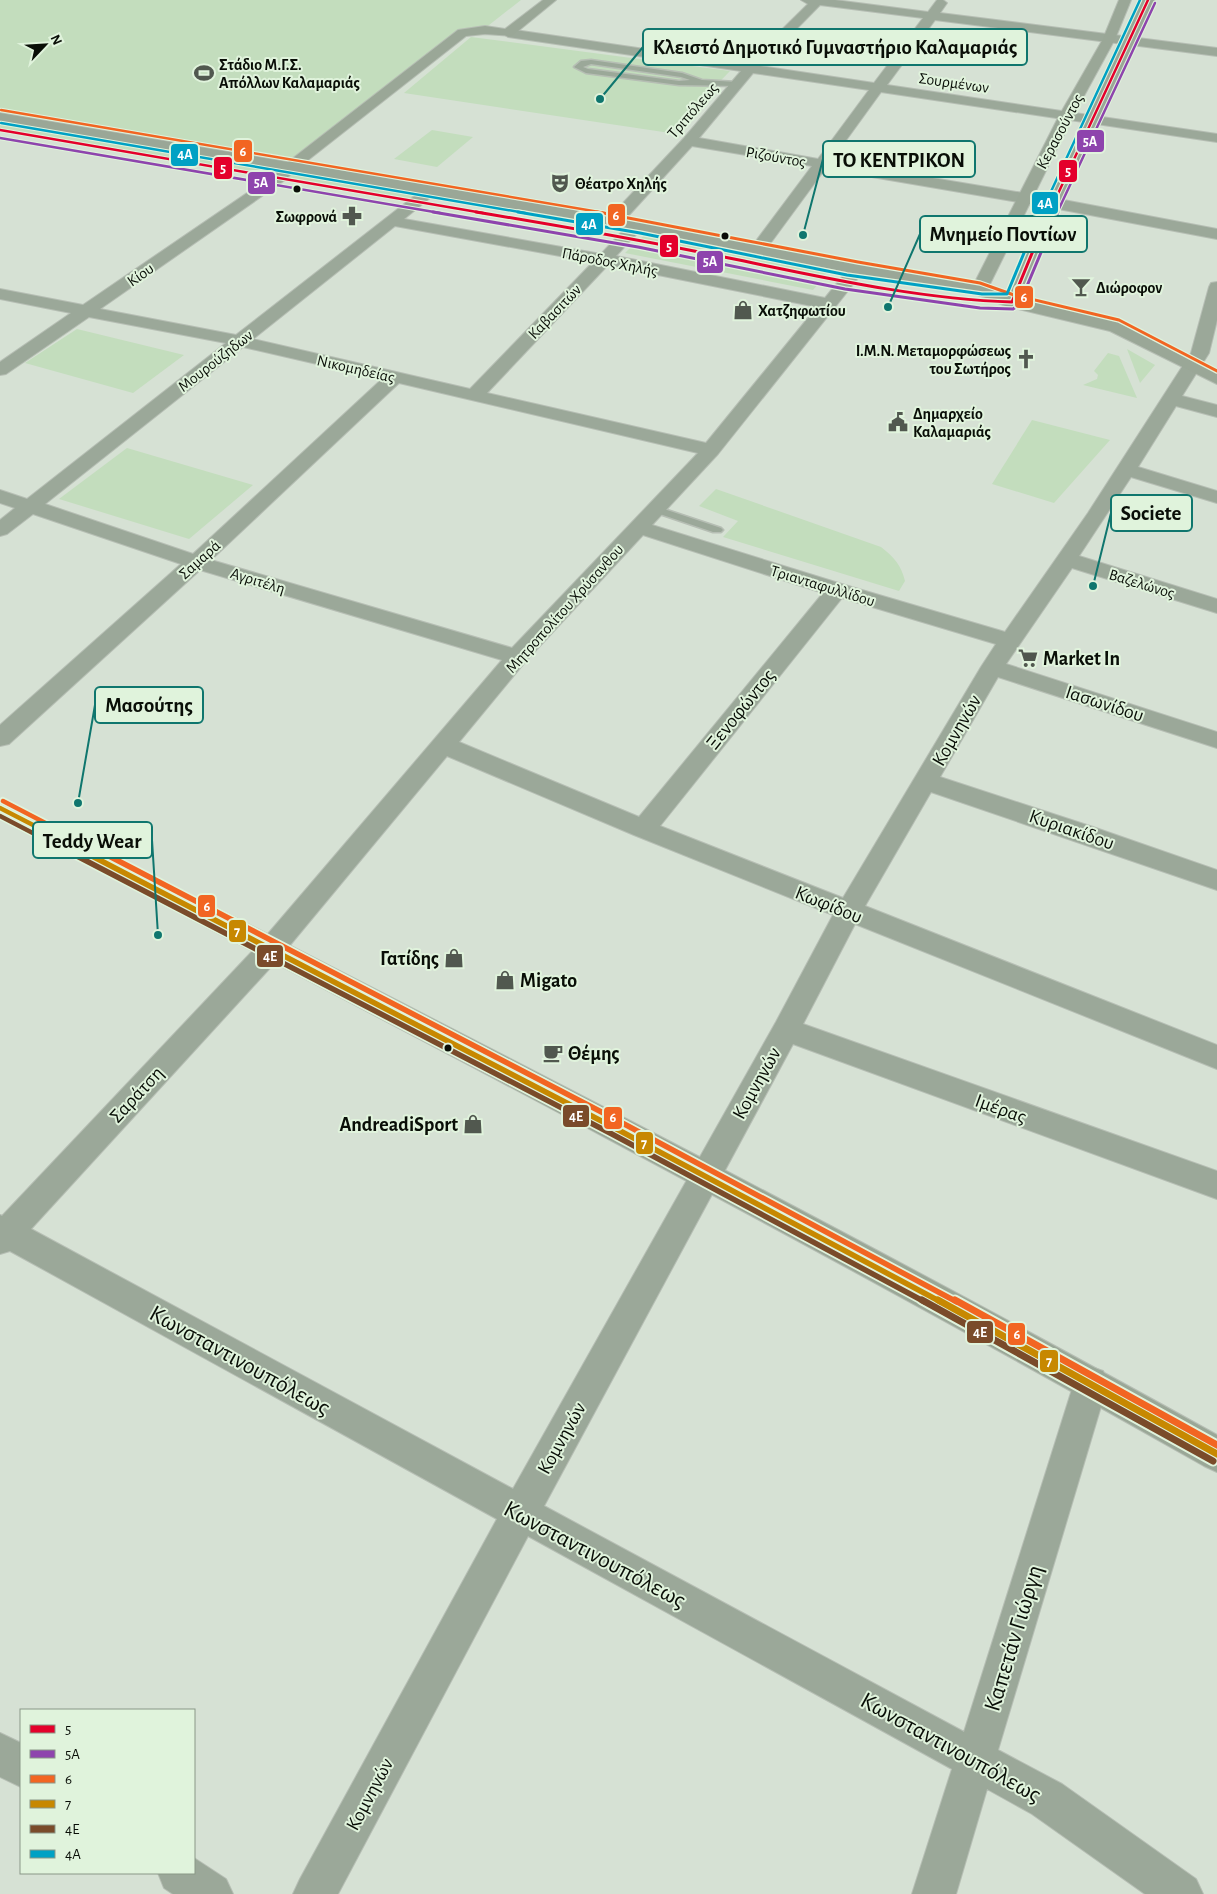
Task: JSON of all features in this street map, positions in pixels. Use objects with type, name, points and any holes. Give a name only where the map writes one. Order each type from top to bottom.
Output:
[{"type":"main road","points":[[0,117],[286,172],[462,33],[485,30],[508,33],[550,0]]},
{"type":"main road","name":"Κερασούντος","points":[[979,290],[1066,116],[1109,39],[1125,0]]},
{"type":"main road","name":"Κερασούντος","points":[[1012,302],[1053,204],[1148,0]]},
{"type":"main road","points":[[485,30],[497,20]]},
{"type":"main road","points":[[0,130],[614,222],[758,249],[852,275],[979,290],[1012,302],[1116,327],[1217,379]]},
{"type":"main road","points":[[424,195],[624,238],[852,275],[981,301],[1012,302]]},
{"type":"main road","points":[[0,808],[705,1174],[1091,1383],[1217,1454]]},
{"type":"street","points":[[814,0],[1217,52]]},
{"type":"street","name":"Τριπόλεως","points":[[614,222],[689,141],[750,69],[814,0]]},
{"type":"street","points":[[758,249],[943,0]]},
{"type":"street","name":"Σουρμένων","points":[[508,33],[1217,138]]},
{"type":"street","name":"Ριζούντος","points":[[689,141],[1217,234]]},
{"type":"street","name":"Κίου","points":[[0,370],[286,172]]},
{"type":"street","name":"Μουρούζηδων","points":[[0,530],[424,195]]},
{"type":"street","name":"Πάροδος Χηλής","points":[[391,221],[604,259],[828,304]]},
{"type":"street","name":"Καβασιτών","points":[[472,396],[636,226]]},
{"type":"street","name":"Μητροπολίτου Χρύσανθου","points":[[271,949],[517,657],[711,450],[852,275]]},
{"type":"street","name":"Κομνηνών","points":[[315,1894],[520,1513],[786,1030],[848,912],[992,667],[1128,470],[1200,353],[1217,286]]},
{"type":"street","name":"Νικομηδείας","points":[[0,294],[240,341],[711,450]]},
{"type":"street","name":"Σαμαρά","points":[[0,738],[196,562],[395,377]]},
{"type":"street","points":[[1170,399],[1217,411]]},
{"type":"street","points":[[1128,470],[1217,497]]},
{"type":"street","name":"Αγριτέλη","points":[[0,496],[196,562],[517,657]]},
{"type":"street","name":"Τριανταφυλλίδου","points":[[638,527],[837,590],[1010,641]]},
{"type":"street","name":"Βαζελώνος","points":[[1066,559],[1217,606]]},
{"type":"street","name":"Ξενοφώντος","points":[[643,829],[837,590]]},
{"type":"street","name":"Ιασωνίδου","points":[[992,667],[1217,740]]},
{"type":"street","name":"Κωφίδου","points":[[444,745],[643,829],[1217,1058]]},
{"type":"street","name":"Κυριακίδου","points":[[926,781],[1105,840],[1217,880]]},
{"type":"street","name":"Σαράτση","points":[[2,1234],[271,949]]},
{"type":"street","name":"Ιμέρας","points":[[786,1030],[1217,1185]]},
{"type":"street","name":"Κωνσταντινουπόλεως","points":[[2,1234],[976,1759],[1047,1799],[1181,1894]]},
{"type":"street","name":"Καπετάν Γιώργη","points":[[934,1894],[1091,1383]]},
{"type":"street","points":[[0,1753],[20,1766]]},
{"type":"street","points":[[181,1874],[211,1894]]},
{"type":"lane","points":[[701,82],[682,75],[591,62],[584,63],[578,67],[586,71],[678,84],[701,82],[737,84]]},
{"type":"lane","points":[[655,509],[717,530]]},
{"type":"green space","name":"Στάδιο Μ.Γ.Σ. Απόλλων Καλαμαριάς","points":[[0,0],[521,0],[484,29],[462,32],[279,177],[0,130]]},
{"type":"green space","points":[[471,37],[730,71],[670,133],[404,93]]},
{"type":"green space","points":[[432,130],[473,137],[437,167],[394,159]]},
{"type":"green space","points":[[292,166],[429,190],[416,200],[282,177]]},
{"type":"green space","points":[[651,229],[834,264],[823,277],[639,240]]},
{"type":"green space","points":[[631,247],[819,283],[813,290],[625,253]]},
{"type":"green space","points":[[77,329],[184,355],[133,393],[25,363]]},
{"type":"green space","points":[[1127,349],[1155,365],[1140,383]]},
{"type":"green space","points":[[1108,353],[1119,356],[1137,398],[1083,385],[1097,379],[1098,375],[1094,371]]},
{"type":"green space","points":[[1032,420],[1110,440],[1054,503],[992,484]]},
{"type":"green space","points":[[127,448],[253,485],[189,539],[59,499]]},
{"type":"green space","points":[[716,489],[881,547],[896,562],[905,581],[899,591],[723,537],[738,521],[699,506]]},
{"type":"transit line","name":"4Α","points":[[1,123],[640,233],[847,275],[982,294],[1007,294],[1046,200],[1140,0]]},
{"type":"transit line","name":"5","points":[[0,130],[639,240],[846,282],[981,301],[1012,302],[1053,203],[1148,0]]},
{"type":"transit line","name":"5Α","points":[[0,138],[638,247],[845,289],[980,308],[1013,309],[1019,305],[1060,206],[1155,3]]},
{"type":"transit line","name":"6","points":[[1,110],[615,215],[858,262],[980,283],[1014,295],[1119,320],[1217,371]]},
{"type":"transit line","name":"6","points":[[3,801],[765,1198],[1217,1445]]},
{"type":"transit line","name":"7","points":[[0,808],[763,1206],[1217,1454]]},
{"type":"transit line","name":"4Ε","points":[[0,816],[610,1133],[1063,1377],[1213,1461]]},
{"type":"place","name":"Στάδιο Μ.Γ.Σ. Απόλλων Καλαμαριάς","points":[[204,73]]},
{"type":"place","name":"Κλειστό Δημοτικό Γυμναστήριο Καλαμαριάς","points":[[600,99]]},
{"type":"place","name":"Θέατρο Χηλής","points":[[560,183]]},
{"type":"place","name":"Σωφρονά","points":[[352,216]]},
{"type":"place","name":"ΤΟ ΚΕΝΤΡΙΚΟΝ","points":[[803,235]]},
{"type":"place","name":"Διώροφον","points":[[1081,287]]},
{"type":"place","name":"Μνημείο Ποντίων","points":[[888,307]]},
{"type":"place","name":"Χατζηφωτίου","points":[[743,310]]},
{"type":"place","name":"Ι.Μ.Ν. Μεταμορφώσεως του Σωτήρος","points":[[1026,359]]},
{"type":"place","name":"Δημαρχείο Καλαμαριάς","points":[[898,422]]},
{"type":"place","name":"Societe","points":[[1093,586]]},
{"type":"place","name":"Market In","points":[[1028,658]]},
{"type":"place","name":"Μασούτης","points":[[78,803]]},
{"type":"place","name":"Teddy Wear","points":[[158,935]]},
{"type":"place","name":"Γατίδης","points":[[454,958]]},
{"type":"place","name":"Migato","points":[[505,980]]},
{"type":"place","name":"Θέμης","points":[[553,1053]]},
{"type":"place","name":"AndreadiSport","points":[[473,1124]]}]
